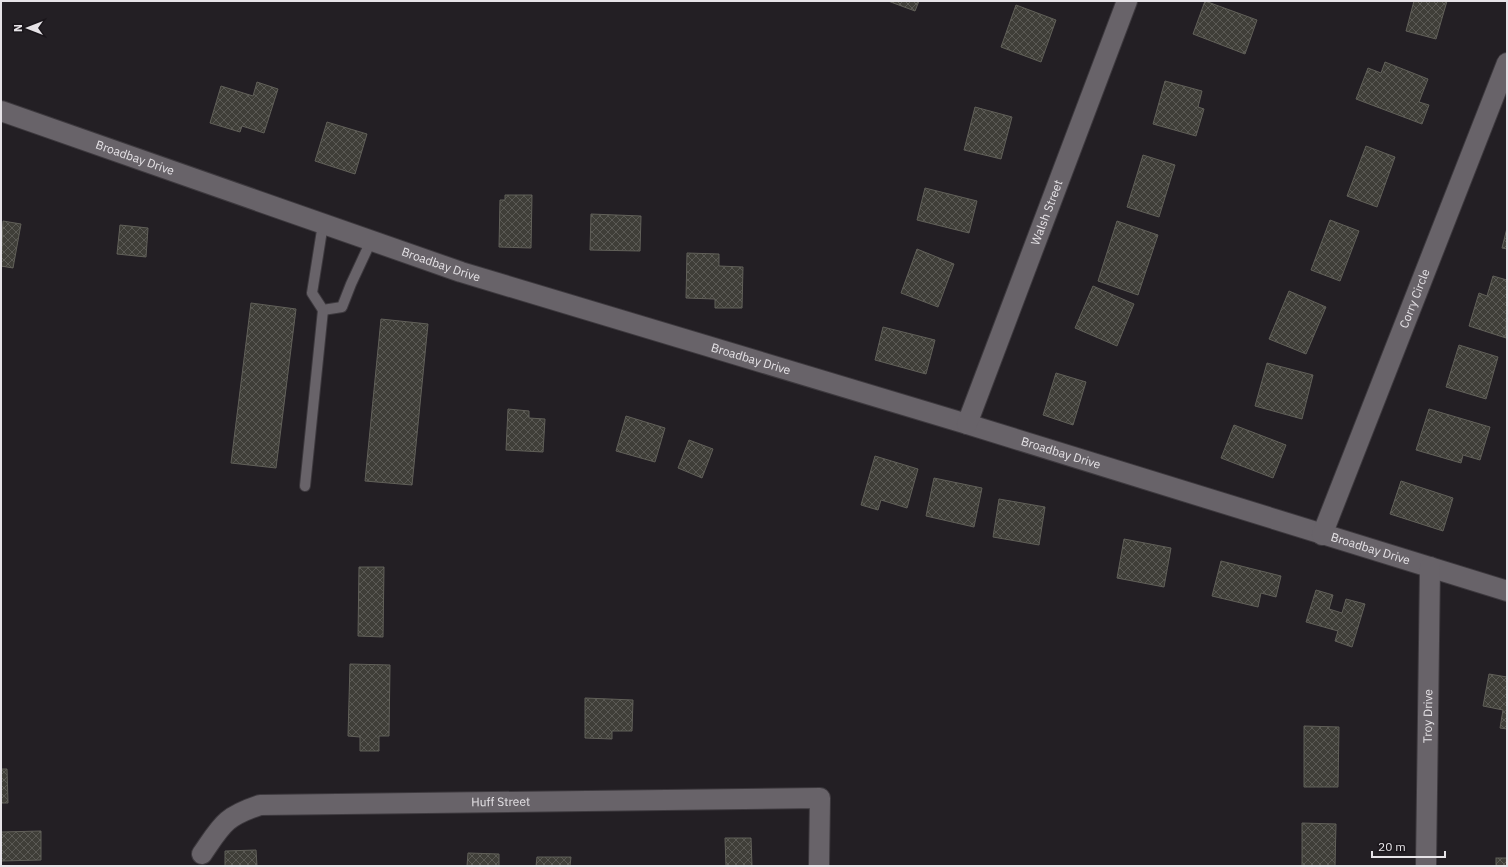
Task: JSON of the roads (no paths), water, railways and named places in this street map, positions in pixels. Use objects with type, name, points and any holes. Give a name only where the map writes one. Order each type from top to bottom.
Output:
[{"type":"street","name":"Walsh Street","points":[[967,424],[1127,1]]},
{"type":"street","name":"Corry Circle","points":[[1322,535],[1507,62]]},
{"type":"street","name":"Broadbay Drive","points":[[1,111],[461,272],[967,424],[1507,591]]},
{"type":"street","name":"Troy Drive","points":[[1426,866],[1430,567]]},
{"type":"street","name":"Huff Street","points":[[199,860],[224,822],[241,811],[260,805],[820,798],[819,866]]},
{"type":"lane","points":[[305,486],[324,310],[312,293],[323,224]]},
{"type":"lane","points":[[324,310],[342,307],[371,241]]}]
